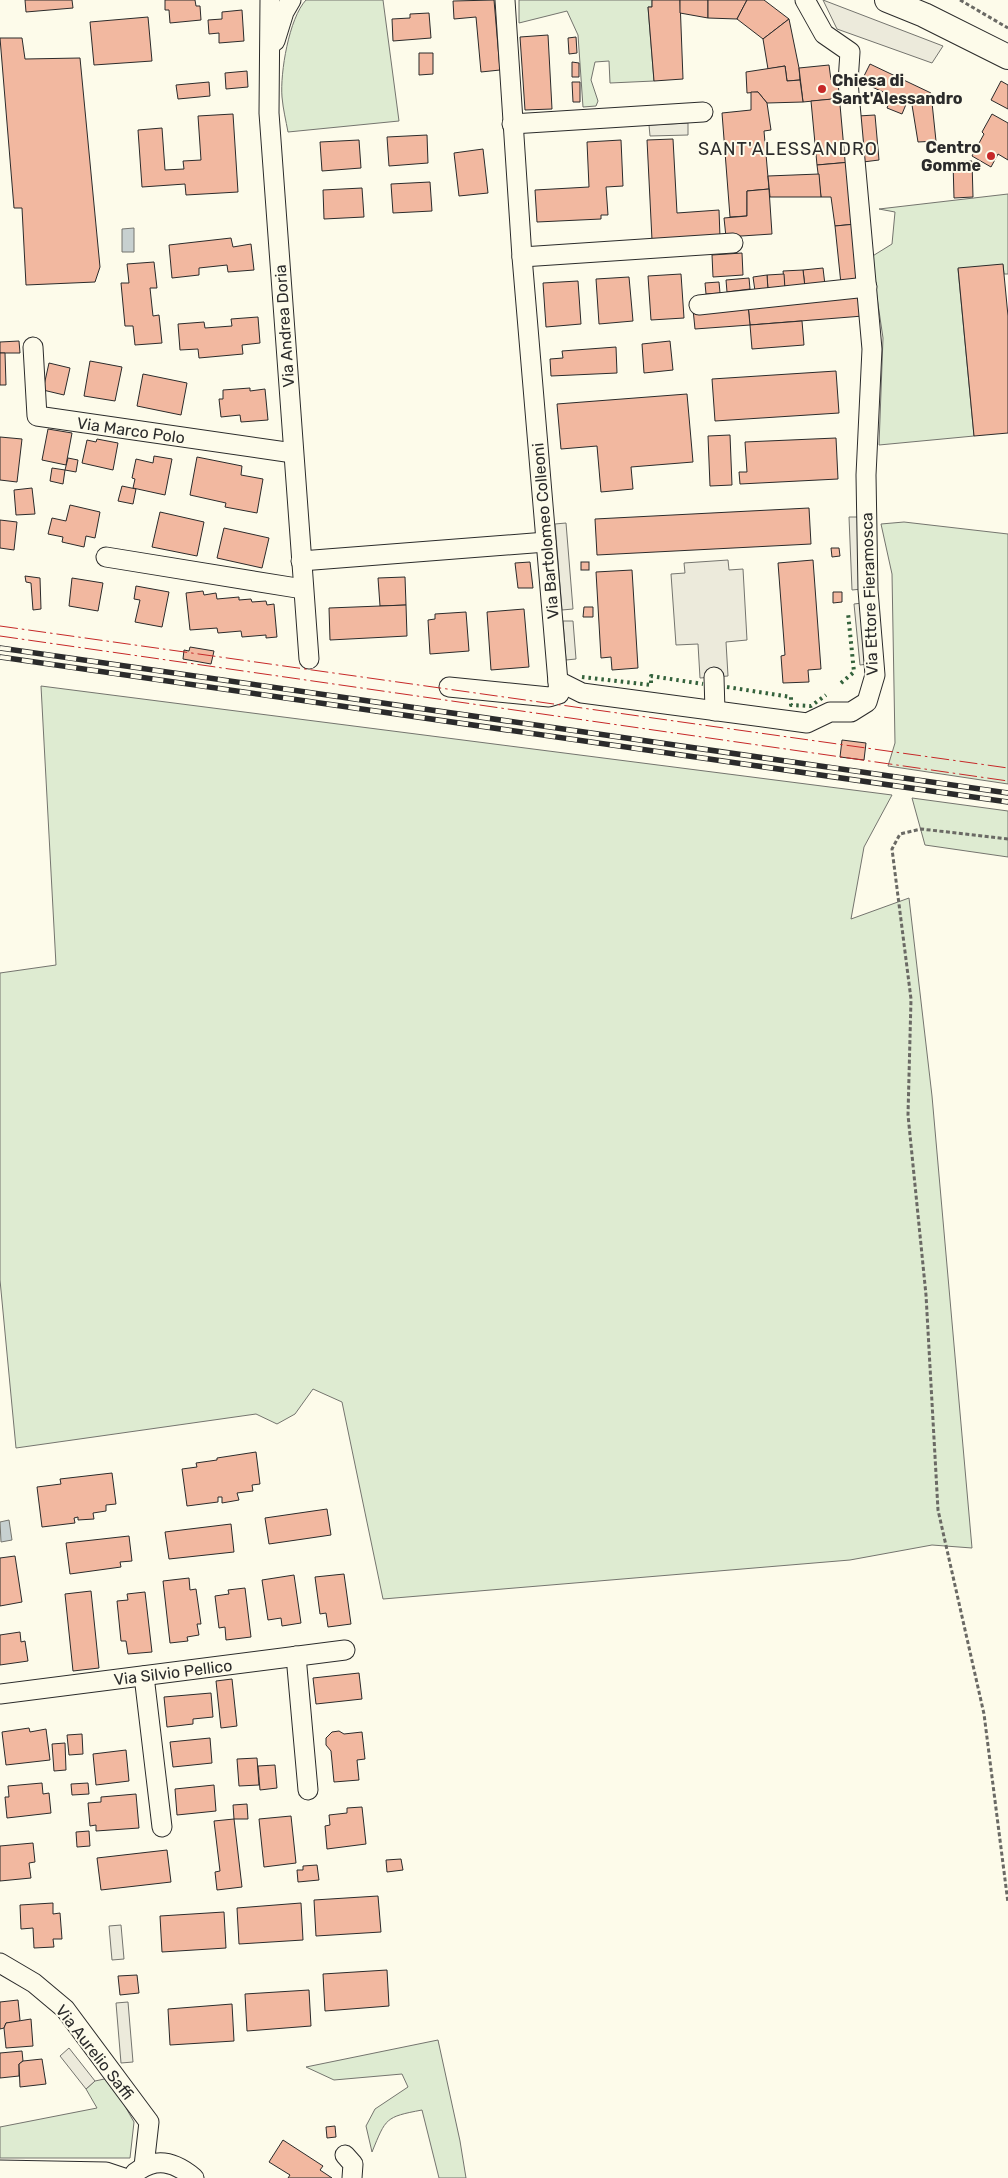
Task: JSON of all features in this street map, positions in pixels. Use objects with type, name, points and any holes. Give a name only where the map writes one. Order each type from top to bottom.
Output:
[{"type":"main road","points":[[887,0],[924,15],[1008,56]]},
{"type":"street","name":"Via Andrea Doria","points":[[270,0],[269,113],[309,659]]},
{"type":"street","name":"Via Andrea Doria","points":[[268,64],[280,24],[291,0]]},
{"type":"street","name":"Via Bartolomeo Colleoni","points":[[505,0],[522,257],[558,681]]},
{"type":"street","name":"Via Ettore Fieramosca","points":[[558,681],[582,693],[807,723],[830,712],[851,712],[867,702],[875,675],[868,580],[866,475],[872,350],[868,287],[848,82],[850,52],[824,34],[805,0]]},
{"type":"street","points":[[512,124],[703,112]]},
{"type":"street","points":[[522,257],[733,243]]},
{"type":"street","points":[[698,304],[868,287]]},
{"type":"street","name":"Via Marco Polo","points":[[33,347],[37,416],[293,453]]},
{"type":"street","points":[[301,562],[546,542]]},
{"type":"street","points":[[106,557],[303,589]]},
{"type":"street","points":[[714,677],[715,711]]},
{"type":"street","points":[[449,687],[549,698],[559,694],[558,681]]},
{"type":"street","name":"Via Silvio Pellico","points":[[0,1694],[345,1650]]},
{"type":"street","points":[[296,1656],[308,1790]]},
{"type":"street","points":[[144,1676],[162,1827]]},
{"type":"street","name":"Via Aurelio Saffi","points":[[0,1963],[34,1983],[65,2009],[149,2122],[144,2166]]},
{"type":"street","points":[[345,2155],[353,2164],[352,2178]]},
{"type":"street","points":[[128,2178],[144,2166],[162,2162],[180,2167],[194,2178]]},
{"type":"street","points":[[0,2170],[106,2172],[124,2178]]},
{"type":"path","points":[[960,0],[1008,28]]},
{"type":"path","points":[[1008,839],[921,829],[900,834],[892,849],[911,999],[908,1115],[926,1295],[938,1510],[984,1714],[1008,1903]]},
{"type":"green space","points":[[306,0],[383,0],[399,121],[288,132],[282,97],[284,61],[290,32],[300,8]]},
{"type":"green space","points":[[519,0],[652,0],[652,7],[648,7],[654,81],[610,83],[609,61],[595,62],[591,80],[598,101],[596,106],[583,107],[578,35],[567,11],[519,23]]},
{"type":"green space","points":[[1008,194],[1008,274],[1004,274],[1003,265],[958,269],[974,436],[879,445],[883,338],[871,257],[892,244],[895,212],[879,209]]},
{"type":"green space","points":[[904,522],[1008,534],[1008,784],[888,766],[895,743],[892,574],[881,524]]},
{"type":"green space","points":[[41,686],[892,795],[864,847],[851,919],[909,898],[932,1096],[972,1548],[932,1545],[850,1560],[383,1599],[342,1402],[313,1389],[295,1414],[277,1424],[256,1414],[16,1448],[0,1280],[0,973],[56,965]]},
{"type":"green space","points":[[912,798],[1008,811],[1008,857],[925,845]]},
{"type":"green space","points":[[438,2040],[466,2178],[439,2178],[422,2110],[394,2117],[388,2121],[372,2152],[366,2126],[375,2109],[408,2087],[402,2074],[334,2080],[306,2067]]},
{"type":"green space","points":[[109,2078],[134,2122],[130,2158],[0,2158],[0,2127],[97,2108],[86,2089],[95,2081]]},
{"type":"shaded area","points":[[823,0],[943,46],[932,63],[837,29]]},
{"type":"shaded area","points":[[688,123],[688,135],[650,136],[649,125]]},
{"type":"shaded area","points":[[134,228],[134,252],[122,252],[122,229]]},
{"type":"shaded area","points":[[849,517],[858,517],[862,589],[852,590]]},
{"type":"shaded area","points":[[566,523],[573,609],[562,610],[555,524]]},
{"type":"shaded area","points":[[728,560],[729,570],[743,569],[747,640],[726,642],[728,676],[700,678],[698,644],[676,645],[671,574],[685,573],[684,563]]},
{"type":"shaded area","points":[[862,603],[868,664],[860,665],[854,604]]},
{"type":"shaded area","points":[[563,621],[573,621],[576,659],[566,660]]},
{"type":"shaded area","points":[[9,1520],[12,1540],[1,1542],[0,1522]]},
{"type":"shaded area","points":[[121,1925],[124,1959],[112,1960],[109,1926]]},
{"type":"shaded area","points":[[128,2002],[133,2062],[121,2063],[116,2003]]},
{"type":"shaded area","points":[[69,2048],[95,2081],[86,2089],[60,2056]]},
{"type":"building","points":[[25,0],[72,0],[73,8],[26,12]]},
{"type":"building","points":[[165,0],[195,0],[196,6],[200,6],[201,20],[170,23],[169,10],[165,10]]},
{"type":"building","points":[[494,0],[500,70],[481,72],[476,17],[454,19],[453,1]]},
{"type":"building","points":[[652,0],[680,0],[683,79],[654,81],[648,7],[652,7]]},
{"type":"building","points":[[680,0],[708,0],[708,18],[680,13]]},
{"type":"building","points":[[708,0],[747,0],[737,19],[708,18]]},
{"type":"building","points":[[747,0],[764,0],[789,19],[763,39],[737,19]]},
{"type":"building","points":[[242,10],[244,41],[219,43],[219,33],[209,34],[208,20],[222,19],[222,12]]},
{"type":"building","points":[[429,13],[431,38],[393,41],[392,19],[410,18],[410,14]]},
{"type":"building","points":[[148,17],[152,61],[94,65],[90,22]]},
{"type":"building","points":[[789,19],[800,80],[787,81],[785,66],[768,69],[763,39]]},
{"type":"building","points":[[548,35],[552,109],[525,110],[520,37]]},
{"type":"building","points":[[576,37],[577,53],[569,54],[568,38]]},
{"type":"building","points":[[0,38],[22,38],[25,59],[80,58],[100,267],[95,282],[26,285],[22,208],[14,208]]},
{"type":"building","points":[[419,53],[433,53],[433,74],[419,75]]},
{"type":"building","points":[[572,62],[579,63],[579,77],[572,77]]},
{"type":"building","points":[[870,64],[931,93],[936,141],[918,142],[912,105],[861,82]]},
{"type":"building","name":"Chiesa di Sant'Alessandro","points":[[829,65],[831,80],[842,79],[843,98],[803,102],[799,68]]},
{"type":"building","points":[[785,66],[787,81],[800,80],[803,102],[767,103],[758,92],[747,93],[746,72]]},
{"type":"building","points":[[247,71],[248,87],[226,89],[225,73]]},
{"type":"building","points":[[1001,81],[1008,85],[1008,109],[991,100]]},
{"type":"building","points":[[209,82],[210,96],[178,99],[176,85]]},
{"type":"building","points":[[572,82],[580,82],[580,102],[573,102]]},
{"type":"building","points":[[751,92],[758,92],[767,103],[771,130],[764,131],[769,189],[747,191],[747,216],[730,217],[722,113],[751,110]]},
{"type":"building","points":[[892,96],[907,102],[902,114],[887,108]]},
{"type":"building","points":[[843,98],[851,162],[817,165],[811,101]]},
{"type":"building","points":[[233,114],[238,192],[186,195],[185,184],[142,187],[138,130],[162,128],[165,170],[184,169],[183,161],[201,160],[198,116]]},
{"type":"building","points":[[992,114],[1008,123],[1008,160],[998,154],[991,167],[972,156]]},
{"type":"building","points":[[875,115],[879,160],[863,162],[858,116]]},
{"type":"building","points":[[427,135],[428,163],[389,166],[387,137]]},
{"type":"building","points":[[673,139],[677,213],[719,210],[720,237],[652,240],[647,140]]},
{"type":"building","points":[[359,140],[361,168],[322,171],[320,142]]},
{"type":"building","points":[[621,140],[623,186],[606,187],[608,215],[601,215],[601,219],[537,222],[535,190],[589,187],[587,142]]},
{"type":"building","points":[[483,149],[488,193],[459,196],[454,153]]},
{"type":"building","points":[[972,161],[973,197],[954,198],[953,162]]},
{"type":"building","points":[[851,162],[856,224],[835,226],[831,197],[821,197],[817,165]]},
{"type":"building","points":[[819,174],[821,197],[770,197],[768,176]]},
{"type":"building","points":[[430,182],[432,211],[393,213],[391,184]]},
{"type":"building","points":[[362,188],[364,217],[324,219],[323,190]]},
{"type":"building","points":[[769,189],[772,234],[726,237],[724,218],[747,216],[747,191]]},
{"type":"building","points":[[856,224],[862,281],[841,284],[835,226]]},
{"type":"building","points":[[231,238],[233,247],[251,244],[254,270],[228,272],[227,265],[199,268],[199,275],[172,278],[169,245]]},
{"type":"building","points":[[742,253],[743,275],[713,277],[712,255]]},
{"type":"building","points":[[154,262],[157,288],[150,288],[153,316],[159,315],[162,343],[135,345],[133,326],[125,326],[121,283],[129,283],[127,264]]},
{"type":"building","points":[[1003,264],[1008,316],[1008,433],[974,436],[958,268]]},
{"type":"building","points":[[823,268],[825,285],[805,287],[803,270]]},
{"type":"building","points":[[803,270],[805,287],[785,289],[783,271]]},
{"type":"building","points":[[681,274],[684,318],[651,320],[648,276]]},
{"type":"building","points":[[784,274],[785,289],[768,290],[767,275]]},
{"type":"building","points":[[767,275],[768,290],[755,291],[753,277]]},
{"type":"building","points":[[629,277],[633,321],[599,324],[596,279]]},
{"type":"building","points":[[749,278],[750,289],[727,292],[726,280]]},
{"type":"building","points":[[578,281],[581,324],[546,327],[543,283]]},
{"type":"building","points":[[719,282],[720,293],[706,294],[705,283]]},
{"type":"building","points":[[861,296],[863,316],[750,325],[748,305]]},
{"type":"building","points":[[748,305],[750,325],[695,329],[693,309]]},
{"type":"building","points":[[258,317],[260,343],[242,345],[243,354],[199,358],[198,349],[180,350],[178,324],[204,322],[205,328],[232,326],[231,319]]},
{"type":"building","points":[[802,321],[804,345],[752,349],[750,325]]},
{"type":"building","points":[[19,341],[20,353],[0,353],[0,342]]},
{"type":"building","points":[[670,341],[673,370],[644,373],[642,344]]},
{"type":"building","points":[[616,347],[617,373],[551,376],[550,359],[563,358],[562,351]]},
{"type":"building","points":[[0,353],[5,353],[6,385],[0,385]]},
{"type":"building","points":[[90,361],[122,367],[115,401],[84,396]]},
{"type":"building","points":[[49,363],[70,368],[64,395],[43,390]]},
{"type":"building","points":[[836,371],[839,413],[715,421],[712,379]]},
{"type":"building","points":[[143,374],[187,383],[181,415],[137,406]]},
{"type":"building","points":[[250,388],[250,391],[265,389],[268,420],[241,422],[240,415],[221,417],[219,399],[223,399],[223,390]]},
{"type":"building","points":[[687,394],[693,462],[631,467],[633,489],[601,492],[597,446],[561,449],[557,404]]},
{"type":"building","points":[[48,429],[72,433],[66,465],[42,460]]},
{"type":"building","points":[[730,435],[732,485],[710,486],[708,436]]},
{"type":"building","points":[[0,437],[22,439],[17,482],[0,480]]},
{"type":"building","points":[[836,438],[838,479],[740,484],[739,472],[747,472],[745,442]]},
{"type":"building","points":[[97,439],[118,443],[113,470],[82,463],[87,440],[96,442]]},
{"type":"building","points":[[154,456],[172,459],[165,495],[133,488],[135,479],[132,478],[136,459],[153,463]]},
{"type":"building","points":[[197,457],[242,466],[241,475],[263,479],[257,513],[225,507],[226,503],[190,495]]},
{"type":"building","points":[[68,458],[78,460],[76,472],[65,470]]},
{"type":"building","points":[[52,468],[65,470],[63,484],[50,481]]},
{"type":"building","points":[[122,486],[136,489],[133,504],[118,501]]},
{"type":"building","points":[[32,488],[35,514],[16,515],[14,490]]},
{"type":"building","points":[[70,505],[100,512],[95,538],[86,536],[84,547],[62,542],[63,537],[48,534],[52,518],[66,521]]},
{"type":"building","points":[[809,508],[811,544],[597,555],[595,519]]},
{"type":"building","points":[[160,512],[204,522],[197,556],[152,547]]},
{"type":"building","points":[[0,520],[17,522],[14,550],[0,548]]},
{"type":"building","points":[[224,528],[269,538],[262,568],[217,558]]},
{"type":"building","points":[[831,548],[839,548],[840,556],[832,557]]},
{"type":"building","points":[[813,560],[821,669],[808,670],[809,682],[783,683],[781,656],[785,655],[778,563]]},
{"type":"building","points":[[530,562],[533,588],[518,588],[515,563]]},
{"type":"building","points":[[581,562],[589,562],[589,570],[581,570]]},
{"type":"building","points":[[632,570],[638,668],[612,670],[611,657],[601,658],[596,572]]},
{"type":"building","points":[[25,576],[40,578],[41,609],[33,610],[31,583],[26,582]]},
{"type":"building","points":[[405,577],[406,605],[380,606],[378,578]]},
{"type":"building","points":[[72,578],[103,583],[98,611],[69,606]]},
{"type":"building","points":[[136,586],[169,592],[162,627],[135,622],[140,600],[134,599]]},
{"type":"building","points":[[203,591],[204,595],[216,593],[217,599],[239,597],[239,600],[251,599],[252,602],[266,601],[267,605],[274,604],[277,637],[266,638],[266,635],[242,637],[241,631],[218,633],[217,628],[190,630],[186,593]]},
{"type":"building","points":[[833,592],[842,592],[842,602],[833,603]]},
{"type":"building","points":[[406,605],[407,636],[330,640],[329,608]]},
{"type":"building","points":[[584,607],[593,607],[593,617],[583,617]]},
{"type":"building","points":[[524,609],[529,667],[491,670],[487,612]]},
{"type":"building","points":[[466,612],[469,651],[430,654],[428,620],[435,619],[435,614]]},
{"type":"building","points":[[190,647],[214,651],[211,664],[183,659],[184,650],[189,651]]},
{"type":"building","points":[[842,740],[866,743],[864,760],[840,757]]},
{"type":"building","points":[[256,1452],[260,1484],[252,1485],[253,1491],[237,1493],[239,1500],[222,1503],[222,1497],[218,1497],[218,1502],[187,1506],[182,1469],[197,1467],[196,1463],[217,1460],[217,1458]]},
{"type":"building","points":[[112,1473],[116,1504],[106,1505],[106,1511],[93,1513],[94,1519],[78,1520],[78,1517],[74,1518],[75,1523],[42,1527],[37,1487],[61,1484],[60,1479]]},
{"type":"building","points":[[327,1509],[331,1535],[269,1544],[265,1518]]},
{"type":"building","points":[[231,1524],[234,1552],[169,1559],[165,1532]]},
{"type":"building","points":[[129,1536],[132,1561],[120,1562],[121,1567],[70,1574],[66,1543]]},
{"type":"building","points":[[15,1556],[22,1602],[0,1606],[0,1558]]},
{"type":"building","points":[[344,1574],[351,1624],[328,1627],[326,1613],[320,1614],[315,1577]]},
{"type":"building","points":[[294,1575],[301,1623],[282,1626],[281,1618],[268,1620],[262,1580]]},
{"type":"building","points":[[189,1578],[190,1590],[196,1589],[201,1624],[197,1624],[199,1635],[187,1637],[188,1641],[170,1643],[163,1581]]},
{"type":"building","points":[[245,1588],[251,1637],[226,1640],[225,1627],[219,1628],[215,1596],[229,1594],[228,1590]]},
{"type":"building","points":[[91,1591],[99,1668],[73,1671],[65,1594]]},
{"type":"building","points":[[145,1592],[152,1652],[128,1654],[126,1641],[121,1641],[117,1601],[128,1600],[127,1594]]},
{"type":"building","points":[[20,1632],[21,1642],[25,1641],[28,1661],[0,1665],[0,1635]]},
{"type":"building","points":[[359,1673],[362,1699],[316,1704],[313,1678]]},
{"type":"building","points":[[232,1679],[237,1726],[221,1728],[216,1681]]},
{"type":"building","points":[[211,1693],[213,1717],[193,1719],[193,1724],[167,1727],[164,1697]]},
{"type":"building","points":[[29,1728],[30,1732],[46,1729],[50,1760],[6,1765],[2,1732]]},
{"type":"building","points":[[339,1731],[344,1734],[362,1732],[365,1759],[357,1760],[359,1780],[334,1782],[331,1751],[326,1745],[326,1738],[332,1732]]},
{"type":"building","points":[[82,1734],[83,1754],[69,1755],[67,1735]]},
{"type":"building","points":[[210,1738],[212,1763],[173,1767],[170,1742]]},
{"type":"building","points":[[65,1743],[66,1770],[54,1771],[52,1744]]},
{"type":"building","points":[[126,1750],[129,1781],[96,1785],[93,1754]]},
{"type":"building","points":[[257,1758],[259,1785],[239,1786],[237,1759]]},
{"type":"building","points":[[275,1765],[277,1788],[260,1790],[258,1766]]},
{"type":"building","points":[[42,1783],[43,1794],[49,1793],[51,1813],[7,1818],[5,1797],[9,1797],[8,1786]]},
{"type":"building","points":[[88,1783],[89,1794],[72,1795],[71,1784]]},
{"type":"building","points":[[214,1785],[216,1811],[177,1815],[175,1789]]},
{"type":"building","points":[[136,1794],[139,1828],[96,1831],[96,1825],[90,1826],[88,1803],[101,1802],[101,1797]]},
{"type":"building","points":[[247,1804],[248,1819],[234,1819],[233,1805]]},
{"type":"building","points":[[362,1807],[366,1844],[327,1849],[325,1826],[330,1825],[329,1815],[347,1813],[347,1808]]},
{"type":"building","points":[[291,1816],[296,1863],[264,1867],[259,1819]]},
{"type":"building","points":[[234,1819],[242,1887],[217,1890],[215,1872],[220,1871],[214,1821]]},
{"type":"building","points":[[89,1831],[90,1846],[77,1847],[76,1832]]},
{"type":"building","points":[[33,1843],[35,1862],[29,1863],[31,1878],[0,1881],[0,1846]]},
{"type":"building","points":[[167,1850],[171,1882],[101,1890],[97,1858]]},
{"type":"building","points":[[401,1859],[403,1870],[387,1872],[386,1860]]},
{"type":"building","points":[[317,1865],[319,1880],[298,1882],[297,1870],[303,1870],[303,1866]]},
{"type":"building","points":[[378,1896],[381,1932],[316,1936],[314,1900]]},
{"type":"building","points":[[53,1903],[53,1914],[60,1913],[62,1939],[53,1939],[54,1947],[34,1948],[33,1928],[21,1929],[20,1905]]},
{"type":"building","points":[[301,1903],[303,1940],[239,1944],[237,1908]]},
{"type":"building","points":[[224,1912],[226,1948],[162,1952],[160,1916]]},
{"type":"building","points":[[387,1970],[389,2006],[325,2011],[323,1974]]},
{"type":"building","points":[[137,1975],[139,1993],[120,1995],[118,1976]]},
{"type":"building","points":[[309,1990],[311,2026],[247,2031],[245,1994]]},
{"type":"building","points":[[18,2000],[20,2020],[17,2023],[6,2023],[4,2028],[0,2029],[0,2002]]},
{"type":"building","points":[[232,2004],[234,2041],[170,2045],[168,2009]]},
{"type":"building","points":[[31,2019],[33,2046],[6,2048],[4,2028],[6,2023]]},
{"type":"building","points":[[22,2051],[23,2061],[19,2064],[19,2076],[0,2078],[0,2053]]},
{"type":"building","points":[[42,2059],[46,2084],[20,2087],[19,2064],[23,2061]]},
{"type":"building","points":[[335,2126],[336,2137],[327,2138],[326,2127]]},
{"type":"building","points":[[283,2140],[323,2166],[320,2170],[332,2178],[288,2178],[290,2175],[269,2162]]},
{"type":"railway","points":[[0,648],[1008,793]]},
{"type":"railway","points":[[0,657],[1008,802]]},
{"type":"hedge","points":[[841,683],[854,672],[848,613]]},
{"type":"hedge","points":[[582,677],[651,685],[651,676],[703,684]]},
{"type":"hedge","points":[[727,687],[791,697],[791,705],[811,706],[826,695]]},
{"type":"power","points":[[0,626],[1008,768]]},
{"type":"power","points":[[0,636],[1008,781]]},
{"type":"place","name":"Chiesa di Sant'Alessandro","points":[[822,89]]},
{"type":"place","name":"Centro Gomme","points":[[991,156]]},
{"type":"district","name":"SANT'ALESSANDRO","points":[[788,149]]}]
